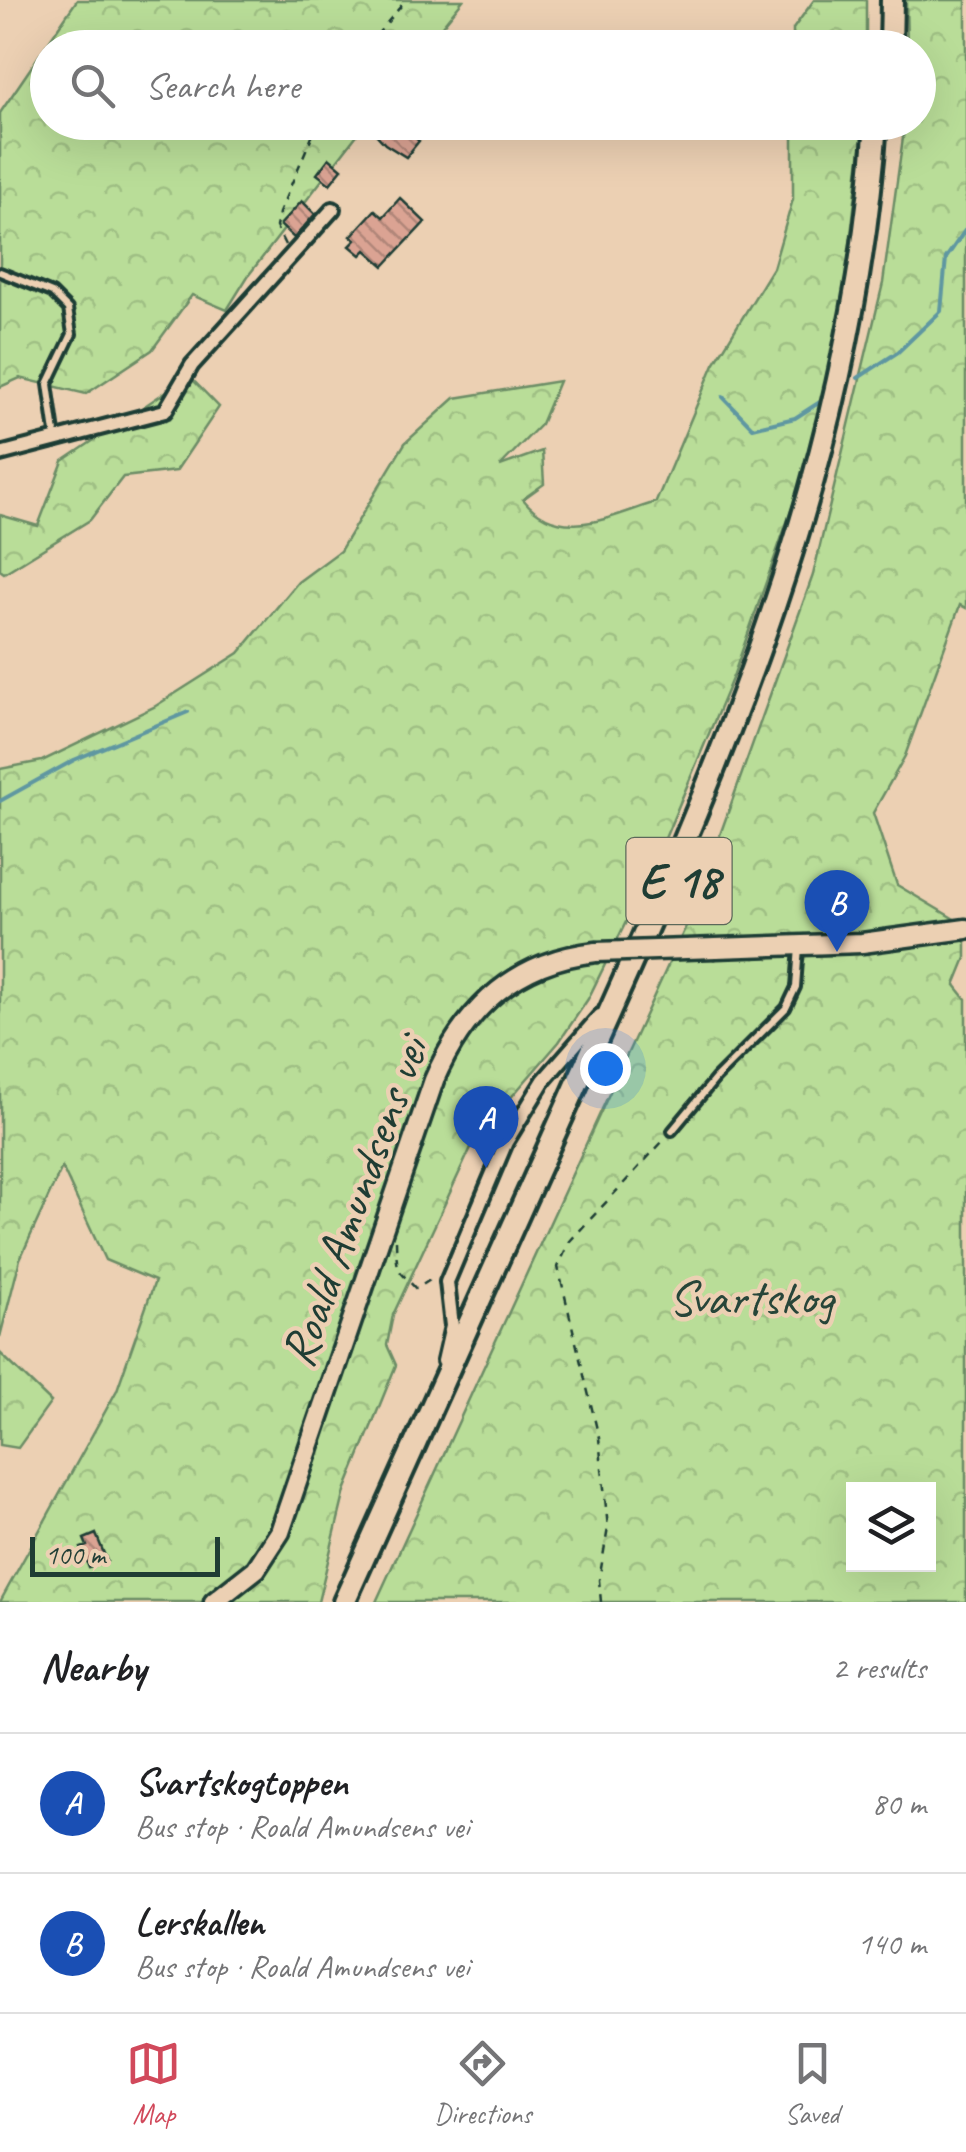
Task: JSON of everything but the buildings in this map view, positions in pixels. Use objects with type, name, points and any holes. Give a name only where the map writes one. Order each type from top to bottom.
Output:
[{"type":"highway","points":[[880,30],[881,0]]},
{"type":"highway","points":[[891,30],[892,0]]},
{"type":"highway","name":"E 18","points":[[344,1602],[618,995],[745,697],[804,519],[844,363],[867,218],[874,140]]},
{"type":"highway","name":"E 18","points":[[356,1602],[665,914],[733,755],[782,624],[822,501],[854,364],[885,140]]},
{"type":"main road","name":"Roald Amundsens vei","points":[[214,1602],[256,1569],[280,1532],[434,1080],[461,1027],[481,1002],[524,972],[558,958],[596,952],[892,940],[966,928]]},
{"type":"street","points":[[0,454],[165,411],[192,365],[333,209]]},
{"type":"street","points":[[428,1413],[452,1326],[447,1282],[451,1270],[525,1108],[618,995]]},
{"type":"lane","points":[[0,272],[52,293],[68,308],[72,334],[48,384],[56,441]]},
{"type":"lane","points":[[672,1131],[716,1078],[786,1008],[796,987],[798,946]]},
{"type":"path","points":[[381,30],[406,0]]},
{"type":"path","points":[[294,253],[278,238],[276,227],[311,140]]},
{"type":"path","points":[[601,1602],[599,1580],[608,1528],[599,1438],[558,1266],[570,1241],[672,1131]]},
{"type":"path","points":[[384,1226],[396,1231],[397,1263],[407,1284],[416,1289],[451,1270]]},
{"type":"green space","points":[[77,0],[463,0],[439,30],[57,30]]},
{"type":"green space","points":[[814,0],[866,0],[866,30],[793,29]]},
{"type":"green space","name":"Svartskog","points":[[906,0],[966,0],[966,608],[960,605],[905,756],[873,813],[897,885],[966,926],[966,958],[955,985],[966,999],[966,1602],[376,1602],[692,913],[813,575],[883,283],[903,140],[936,140],[936,30],[907,30]]},
{"type":"green space","points":[[30,69],[30,140],[353,140],[248,276],[227,310],[192,295],[152,350],[86,394],[20,378],[0,387],[0,113]]},
{"type":"green space","points":[[793,140],[862,140],[846,278],[815,442],[734,674],[653,867],[588,999],[559,1042],[475,1139],[393,1315],[387,1345],[396,1365],[345,1491],[318,1602],[0,1602],[117,1390],[155,1281],[105,1260],[62,1167],[20,1259],[0,1337],[0,769],[42,761],[154,707],[239,653],[298,582],[340,551],[405,443],[455,398],[559,381],[541,424],[500,466],[542,451],[544,484],[523,499],[552,521],[569,524],[603,520],[656,502],[714,364],[773,268],[793,199]]},
{"type":"green space","points":[[189,376],[219,407],[176,471],[123,477],[90,520],[4,573],[0,570],[0,515],[38,526],[63,461]]},
{"type":"green space","points":[[0,1353],[51,1402],[18,1448],[0,1445]]},
{"type":"waterway","points":[[858,378],[898,352],[941,311],[946,258],[966,229]]},
{"type":"waterway","points":[[723,397],[753,428],[795,418],[823,400]]},
{"type":"waterway","points":[[0,801],[74,760],[188,712]]},
{"type":"place","name":"Lerskallen","points":[[837,952]]},
{"type":"place","name":"Svartskogtoppen","points":[[486,1168]]}]
